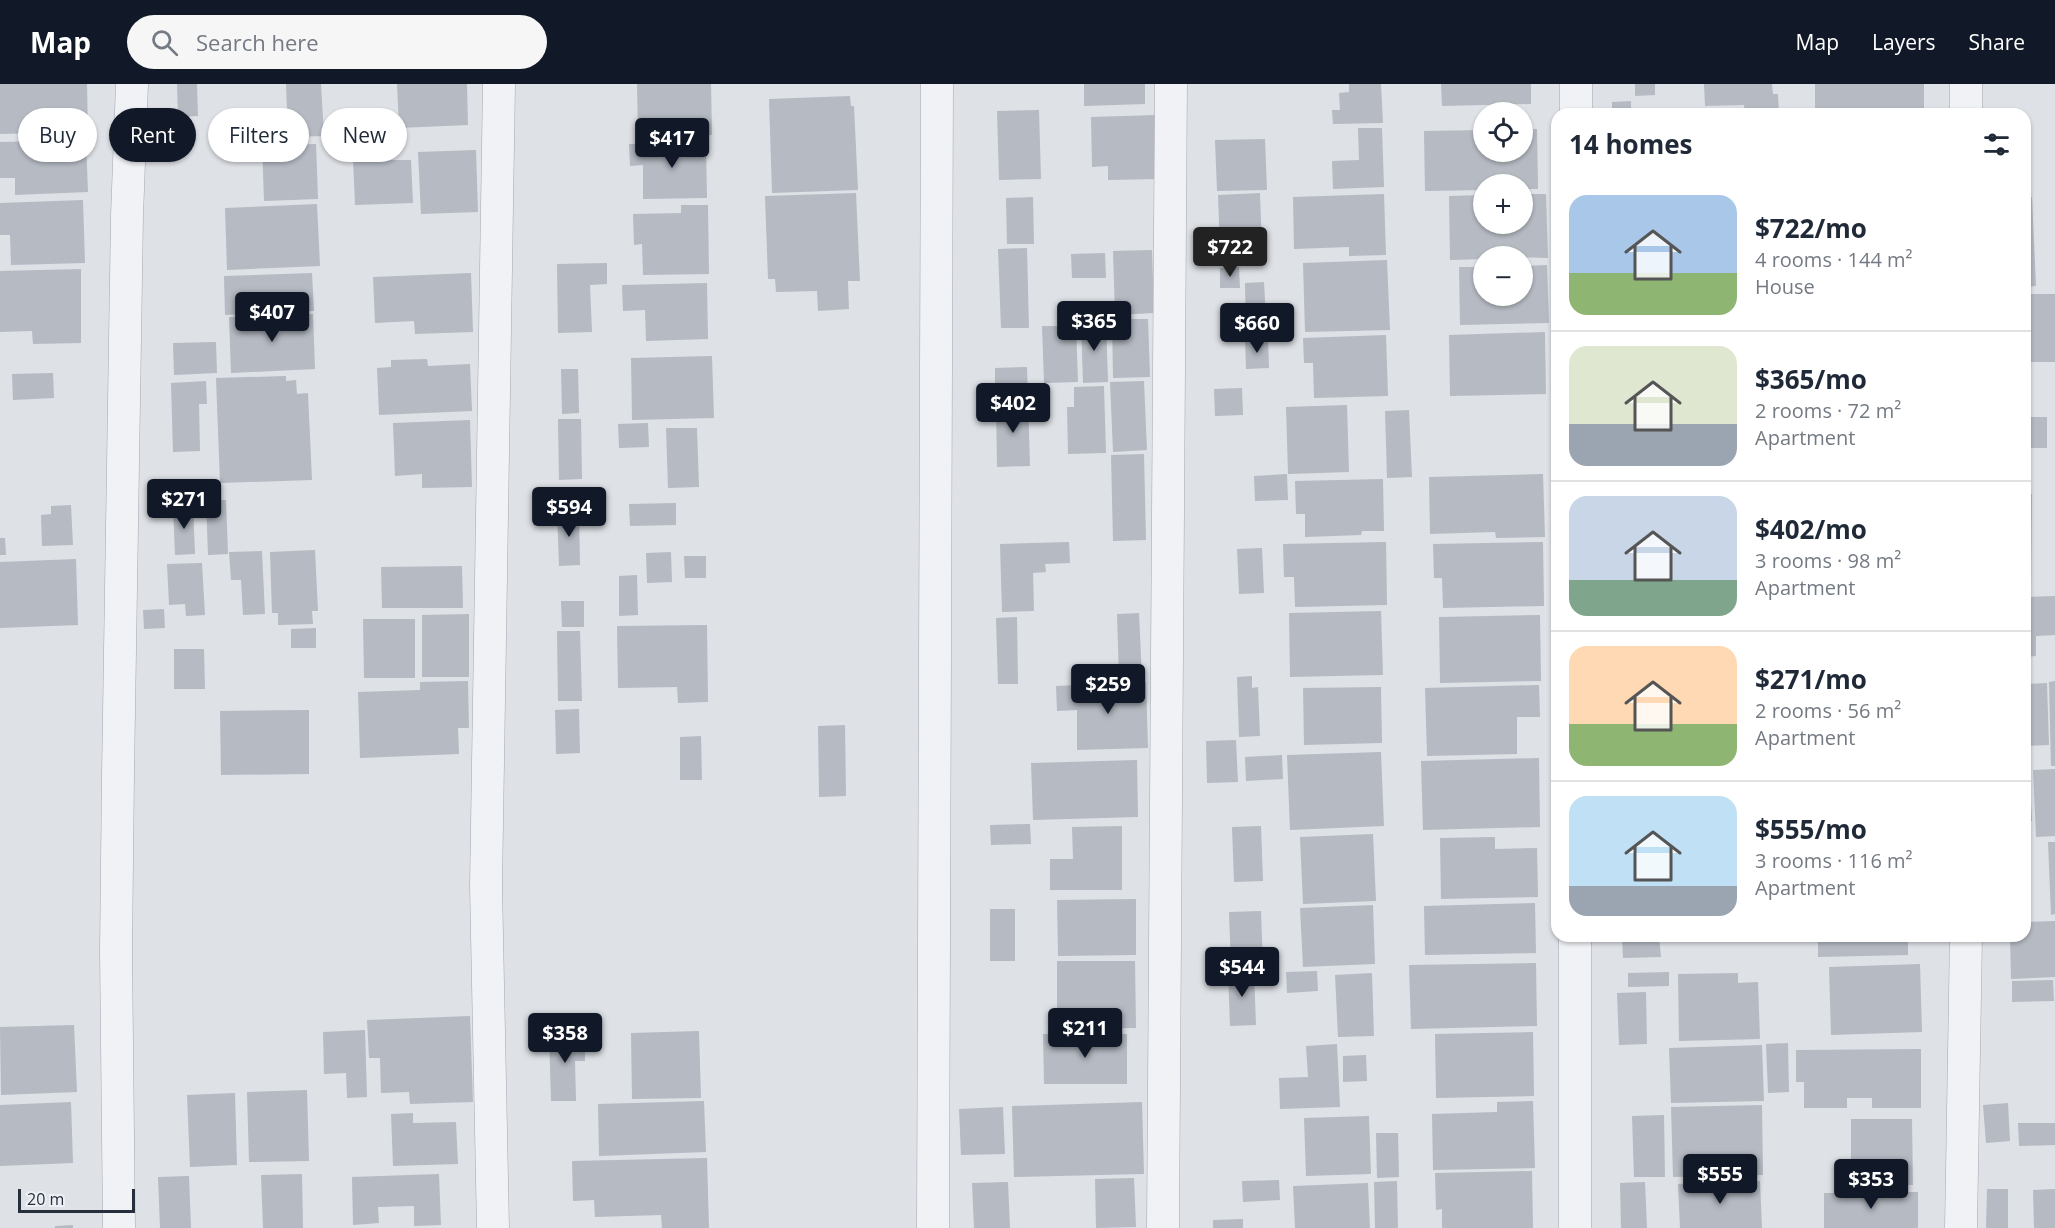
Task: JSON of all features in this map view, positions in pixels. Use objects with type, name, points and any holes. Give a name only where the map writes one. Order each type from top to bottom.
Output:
[{"type":"street","points":[[119,1228],[116,951],[127,216],[132,84]]},
{"type":"street","points":[[493,1228],[486,886],[499,84]]},
{"type":"street","points":[[933,1228],[937,84]]},
{"type":"street","points":[[1163,1228],[1172,84]]},
{"type":"street","points":[[1576,84],[1576,108]]},
{"type":"street","points":[[1966,84],[1966,108]]},
{"type":"street","points":[[1575,942],[1575,1228]]},
{"type":"street","points":[[1961,1228],[1966,942]]},
{"type":"building","points":[[0,84],[87,84],[88,108],[18,108],[18,134],[0,134]]},
{"type":"building","points":[[177,84],[197,84],[198,116],[196,116],[196,108],[178,108]]},
{"type":"building","points":[[286,84],[321,84],[321,136],[309,136],[309,108],[287,108]]},
{"type":"building","points":[[397,84],[467,84],[468,125],[407,128],[407,108],[398,108]]},
{"type":"building","points":[[637,84],[711,84],[712,135],[638,137]]},
{"type":"building","points":[[1084,84],[1145,84],[1145,104],[1084,106]]},
{"type":"building","points":[[1349,84],[1381,84],[1383,123],[1333,124],[1332,110],[1340,110],[1339,93],[1349,92]]},
{"type":"building","points":[[1441,84],[1531,84],[1531,102],[1473,102],[1473,105],[1442,106]]},
{"type":"building","points":[[1635,84],[1655,84],[1655,95],[1635,96]]},
{"type":"building","points":[[1704,84],[1772,84],[1773,94],[1778,94],[1779,108],[1744,108],[1744,105],[1705,106]]},
{"type":"building","points":[[1815,84],[1924,84],[1924,108],[1815,108]]},
{"type":"building","points":[[850,96],[851,106],[854,106],[858,190],[772,193],[769,99]]},
{"type":"building","points":[[1631,101],[1631,108],[1612,108],[1612,102]]},
{"type":"building","points":[[1039,110],[1041,179],[999,180],[997,111]]},
{"type":"building","points":[[1156,115],[1158,179],[1108,180],[1108,166],[1092,167],[1091,117]]},
{"type":"building","points":[[1358,128],[1382,128],[1384,187],[1333,189],[1332,161],[1359,160]]},
{"type":"building","points":[[1533,129],[1537,129],[1538,189],[1533,189],[1533,174],[1473,174],[1473,190],[1425,191],[1424,131],[1473,130],[1473,162],[1533,162]]},
{"type":"building","points":[[1265,139],[1267,190],[1217,191],[1215,140]]},
{"type":"building","points":[[0,142],[18,142],[18,162],[87,162],[88,192],[15,195],[15,178],[0,178]]},
{"type":"building","points":[[706,142],[707,198],[643,199],[643,165],[630,166],[629,144]]},
{"type":"building","points":[[309,144],[316,144],[318,199],[264,201],[263,162],[309,162]]},
{"type":"building","points":[[476,150],[478,212],[421,214],[418,152]]},
{"type":"building","points":[[411,160],[413,203],[355,205],[353,162],[407,162]]},
{"type":"building","points":[[856,193],[860,281],[848,281],[849,309],[818,311],[817,291],[776,292],[775,279],[768,279],[765,196]]},
{"type":"building","points":[[1260,193],[1262,250],[1220,251],[1218,195]]},
{"type":"building","points":[[1384,194],[1386,255],[1349,256],[1349,247],[1294,249],[1293,197]]},
{"type":"building","points":[[1533,194],[1546,194],[1548,258],[1533,258],[1533,246],[1473,246],[1473,259],[1450,260],[1449,196],[1473,195],[1473,234],[1533,234]]},
{"type":"building","points":[[1033,197],[1034,244],[1007,244],[1006,198]]},
{"type":"building","points":[[2031,197],[2032,197],[2036,286],[2031,286]]},
{"type":"building","points":[[83,200],[85,263],[11,265],[10,235],[0,235],[0,203]]},
{"type":"building","points":[[317,204],[320,266],[227,270],[225,208]]},
{"type":"building","points":[[681,205],[708,205],[709,274],[643,275],[642,244],[634,245],[633,214],[681,213]]},
{"type":"building","points":[[1027,248],[1029,328],[1001,328],[998,249]]},
{"type":"building","points":[[1152,250],[1154,313],[1115,315],[1113,251]]},
{"type":"building","points":[[1105,253],[1106,278],[1072,278],[1071,254]]},
{"type":"building","points":[[1387,260],[1390,330],[1305,332],[1303,263]]},
{"type":"building","points":[[607,263],[607,284],[590,285],[592,332],[558,333],[557,264]]},
{"type":"building","points":[[1547,265],[1549,323],[1460,325],[1459,267],[1473,267],[1473,306],[1533,306],[1533,266]]},
{"type":"building","points":[[1239,267],[1240,288],[1220,288],[1220,268]]},
{"type":"building","points":[[81,269],[81,343],[33,344],[32,331],[0,332],[0,271]]},
{"type":"building","points":[[312,273],[314,311],[225,315],[224,276]]},
{"type":"building","points":[[471,273],[473,332],[415,334],[414,321],[375,323],[373,277]]},
{"type":"building","points":[[1264,282],[1267,336],[1246,337],[1245,283]]},
{"type":"building","points":[[707,283],[708,339],[646,341],[645,310],[623,311],[622,285]]},
{"type":"building","points":[[2031,294],[2055,294],[2055,362],[2031,362]]},
{"type":"building","points":[[313,314],[315,369],[231,373],[229,317]]},
{"type":"building","points":[[1112,319],[1148,319],[1150,377],[1113,378]]},
{"type":"building","points":[[1106,321],[1108,382],[1083,383],[1081,322]]},
{"type":"building","points":[[1042,326],[1076,326],[1078,382],[1044,383]]},
{"type":"building","points":[[1545,332],[1546,394],[1450,396],[1449,335]]},
{"type":"building","points":[[1386,335],[1388,396],[1314,398],[1313,363],[1304,363],[1303,338]]},
{"type":"building","points":[[1268,338],[1269,368],[1246,369],[1245,339]]},
{"type":"building","points":[[216,342],[217,373],[174,375],[173,343]]},
{"type":"building","points":[[712,356],[714,418],[632,420],[631,358]]},
{"type":"building","points":[[427,359],[428,366],[470,364],[472,411],[379,415],[377,368],[391,367],[391,360]]},
{"type":"building","points":[[1027,367],[1028,398],[995,399],[995,368]]},
{"type":"building","points":[[561,369],[578,369],[579,413],[562,414]]},
{"type":"building","points":[[53,373],[54,398],[13,400],[12,374]]},
{"type":"building","points":[[286,376],[286,381],[296,380],[297,394],[308,393],[312,480],[220,483],[216,378]]},
{"type":"building","points":[[206,381],[207,404],[199,404],[200,451],[173,452],[171,383]]},
{"type":"building","points":[[1144,381],[1147,450],[1113,452],[1110,382]]},
{"type":"building","points":[[1104,386],[1106,453],[1068,454],[1067,407],[1074,407],[1074,387]]},
{"type":"building","points":[[1242,388],[1243,415],[1215,416],[1214,389]]},
{"type":"building","points":[[1028,400],[1030,466],[997,467],[996,401]]},
{"type":"building","points":[[1347,405],[1349,472],[1288,474],[1286,407]]},
{"type":"building","points":[[1409,410],[1412,477],[1387,478],[1385,411]]},
{"type":"building","points":[[2031,417],[2047,417],[2047,448],[2031,448]]},
{"type":"building","points":[[558,419],[581,419],[582,479],[559,480]]},
{"type":"building","points":[[470,420],[472,487],[422,488],[422,474],[395,476],[393,423]]},
{"type":"building","points":[[648,423],[649,447],[619,448],[618,424]]},
{"type":"building","points":[[666,428],[697,428],[699,487],[668,488]]},
{"type":"building","points":[[1144,454],[1146,540],[1113,541],[1111,455]]},
{"type":"building","points":[[1287,474],[1288,500],[1255,501],[1254,476]]},
{"type":"building","points":[[1543,474],[1545,537],[1496,538],[1495,532],[1430,534],[1429,477]]},
{"type":"building","points":[[1383,479],[1384,531],[1362,531],[1361,535],[1305,537],[1305,514],[1296,514],[1295,481]]},
{"type":"building","points":[[2031,494],[2032,494],[2031,596]]},
{"type":"building","points":[[226,500],[228,554],[208,555],[206,501]]},
{"type":"building","points":[[676,503],[676,525],[630,526],[629,504]]},
{"type":"building","points":[[71,505],[73,545],[42,546],[41,515],[51,514],[51,506]]},
{"type":"building","points":[[193,505],[195,554],[175,555],[173,506]]},
{"type":"building","points":[[557,510],[579,510],[580,565],[559,566]]},
{"type":"building","points":[[0,538],[5,538],[6,555],[0,555]]},
{"type":"building","points":[[1069,542],[1070,563],[1045,564],[1046,572],[1033,573],[1034,611],[1002,612],[1000,544]]},
{"type":"building","points":[[1386,542],[1387,605],[1295,607],[1294,577],[1284,577],[1283,544]]},
{"type":"building","points":[[1543,542],[1544,606],[1443,608],[1442,578],[1434,578],[1433,544]]},
{"type":"building","points":[[1262,548],[1264,593],[1239,594],[1237,549]]},
{"type":"building","points":[[315,550],[318,611],[312,611],[313,624],[278,625],[278,613],[272,613],[270,552]]},
{"type":"building","points":[[262,551],[265,614],[243,615],[241,580],[231,580],[229,552]]},
{"type":"building","points":[[671,552],[672,582],[647,583],[646,553]]},
{"type":"building","points":[[684,556],[706,556],[706,578],[685,578]]},
{"type":"building","points":[[76,559],[78,625],[0,628],[0,562]]},
{"type":"building","points":[[202,563],[205,615],[186,616],[185,604],[169,605],[167,564]]},
{"type":"building","points":[[462,566],[463,608],[382,608],[381,567]]},
{"type":"building","points":[[637,575],[638,615],[619,616],[619,576]]},
{"type":"building","points":[[2055,596],[2055,635],[2036,636],[2036,656],[2031,656],[2031,597]]},
{"type":"building","points":[[561,601],[584,601],[584,627],[562,627]]},
{"type":"building","points":[[164,609],[165,628],[144,629],[143,610]]},
{"type":"building","points":[[1381,611],[1383,675],[1290,677],[1289,613]]},
{"type":"building","points":[[1139,613],[1142,678],[1119,678],[1117,614]]},
{"type":"building","points":[[469,614],[469,677],[422,677],[422,615]]},
{"type":"building","points":[[1540,615],[1541,681],[1440,683],[1439,617]]},
{"type":"building","points":[[1017,617],[1018,684],[998,684],[996,618]]},
{"type":"building","points":[[363,619],[415,619],[415,678],[364,678]]},
{"type":"building","points":[[707,625],[708,702],[678,703],[677,687],[618,688],[617,626]]},
{"type":"building","points":[[316,628],[316,648],[291,648],[291,629]]},
{"type":"building","points":[[557,631],[580,631],[582,701],[558,701]]},
{"type":"building","points":[[174,649],[204,649],[205,689],[174,689]]},
{"type":"building","points":[[1252,676],[1252,688],[1258,687],[1260,736],[1239,737],[1237,677]]},
{"type":"building","points":[[468,681],[469,728],[458,728],[459,754],[360,758],[358,692],[420,690],[420,682]]},
{"type":"building","points":[[2055,681],[2055,766],[2051,766],[2049,682]]},
{"type":"building","points":[[1146,682],[1148,748],[1077,750],[1077,710],[1057,711],[1056,686]]},
{"type":"building","points":[[2047,683],[2049,745],[2031,746],[2031,684]]},
{"type":"building","points":[[1539,685],[1540,717],[1517,717],[1517,754],[1427,756],[1425,688]]},
{"type":"building","points":[[1381,687],[1382,743],[1304,745],[1303,688]]},
{"type":"building","points":[[579,709],[580,753],[556,754],[555,710]]},
{"type":"building","points":[[309,710],[309,774],[221,775],[220,711]]},
{"type":"building","points":[[845,725],[846,796],[819,797],[818,726]]},
{"type":"building","points":[[701,736],[702,780],[680,780],[680,737]]},
{"type":"building","points":[[1236,740],[1238,782],[1207,783],[1206,741]]},
{"type":"building","points":[[1381,752],[1384,826],[1290,830],[1287,755]]},
{"type":"building","points":[[1282,755],[1283,779],[1246,781],[1245,757]]},
{"type":"building","points":[[1539,758],[1540,827],[1423,830],[1421,761]]},
{"type":"building","points":[[1137,760],[1138,817],[1033,820],[1031,763]]},
{"type":"building","points":[[2055,769],[2055,836],[2036,837],[2033,770]]},
{"type":"building","points":[[1030,824],[1031,844],[991,845],[990,825]]},
{"type":"building","points":[[1122,826],[1122,890],[1050,890],[1050,859],[1073,859],[1072,827]]},
{"type":"building","points":[[1261,826],[1263,881],[1234,882],[1232,827]]},
{"type":"building","points":[[1373,834],[1376,901],[1303,904],[1300,837]]},
{"type":"building","points":[[1495,837],[1495,849],[1537,848],[1538,897],[1441,899],[1440,838]]},
{"type":"building","points":[[2048,842],[2055,842],[2055,914],[2051,915]]},
{"type":"building","points":[[1136,899],[1136,955],[1058,956],[1057,900]]},
{"type":"building","points":[[1535,903],[1536,953],[1425,955],[1424,906]]},
{"type":"building","points":[[1373,905],[1375,964],[1303,967],[1300,908]]},
{"type":"building","points":[[990,909],[1015,909],[1015,961],[990,961]]},
{"type":"building","points":[[1261,911],[1263,967],[1231,968],[1229,912]]},
{"type":"building","points":[[2055,921],[2055,977],[2011,979],[2010,942],[2031,942],[2031,922]]},
{"type":"building","points":[[1622,942],[1660,942],[1661,957],[1623,958]]},
{"type":"building","points":[[1818,942],[1908,942],[1908,955],[1818,957]]},
{"type":"building","points":[[1057,961],[1135,961],[1136,1028],[1057,1029]]},
{"type":"building","points":[[1536,963],[1537,1026],[1411,1029],[1409,965]]},
{"type":"building","points":[[1920,964],[1922,1032],[1831,1035],[1829,967]]},
{"type":"building","points":[[1254,971],[1256,1025],[1230,1026],[1228,972]]},
{"type":"building","points":[[1317,971],[1318,991],[1287,993],[1286,972]]},
{"type":"building","points":[[1669,972],[1669,986],[1628,987],[1628,973]]},
{"type":"building","points":[[1372,973],[1374,1036],[1338,1037],[1335,975]]},
{"type":"building","points":[[1738,973],[1738,983],[1758,982],[1760,1039],[1679,1041],[1678,974]]},
{"type":"building","points":[[2053,980],[2054,1001],[2012,1002],[2012,981]]},
{"type":"building","points":[[1646,992],[1647,1044],[1619,1045],[1617,993]]},
{"type":"building","points":[[470,1016],[473,1102],[410,1104],[409,1092],[381,1093],[380,1058],[369,1058],[367,1020]]},
{"type":"building","points":[[74,1025],[77,1092],[1,1095],[0,1027]]},
{"type":"building","points":[[365,1030],[367,1097],[347,1098],[346,1073],[324,1074],[323,1032]]},
{"type":"building","points":[[699,1031],[701,1098],[632,1099],[631,1033]]},
{"type":"building","points":[[585,1032],[585,1061],[575,1061],[576,1101],[551,1101],[549,1033]]},
{"type":"building","points":[[1533,1032],[1534,1096],[1436,1098],[1435,1034]]},
{"type":"building","points":[[1043,1034],[1127,1034],[1127,1084],[1044,1084]]},
{"type":"building","points":[[1788,1043],[1789,1092],[1768,1093],[1766,1044]]},
{"type":"building","points":[[1337,1044],[1340,1107],[1280,1109],[1279,1078],[1308,1077],[1306,1046]]},
{"type":"building","points":[[1762,1045],[1764,1101],[1671,1103],[1669,1048]]},
{"type":"building","points":[[1921,1049],[1921,1108],[1872,1108],[1872,1098],[1847,1098],[1847,1108],[1804,1108],[1804,1082],[1796,1082],[1796,1050]]},
{"type":"building","points":[[1366,1055],[1367,1081],[1343,1082],[1343,1056]]},
{"type":"building","points":[[307,1090],[309,1161],[249,1162],[247,1092]]},
{"type":"building","points":[[235,1093],[237,1165],[190,1167],[187,1095]]},
{"type":"building","points":[[704,1101],[706,1152],[599,1156],[598,1104]]},
{"type":"building","points":[[1533,1101],[1535,1168],[1433,1170],[1432,1114],[1497,1112],[1497,1102]]},
{"type":"building","points":[[71,1102],[73,1163],[0,1166],[0,1105]]},
{"type":"building","points":[[1142,1102],[1144,1174],[1014,1177],[1012,1106]]},
{"type":"building","points":[[2008,1103],[2010,1141],[1986,1143],[1983,1105]]},
{"type":"building","points":[[1762,1105],[1763,1175],[1673,1177],[1671,1107]]},
{"type":"building","points":[[1003,1107],[1005,1154],[961,1155],[959,1109]]},
{"type":"building","points":[[413,1113],[413,1123],[456,1122],[458,1164],[393,1166],[391,1114]]},
{"type":"building","points":[[1664,1115],[1665,1177],[1634,1177],[1632,1116]]},
{"type":"building","points":[[1369,1116],[1371,1174],[1306,1176],[1304,1118]]},
{"type":"building","points":[[1851,1119],[1912,1119],[1913,1185],[1851,1185]]},
{"type":"building","points":[[2018,1123],[2055,1123],[2055,1145],[2019,1146]]},
{"type":"building","points":[[1376,1133],[1398,1133],[1399,1177],[1377,1178]]},
{"type":"building","points":[[707,1158],[709,1228],[662,1228],[661,1215],[595,1217],[594,1200],[573,1201],[572,1161]]},
{"type":"building","points":[[1532,1171],[1533,1228],[1442,1228],[1442,1209],[1436,1210],[1435,1173]]},
{"type":"building","points":[[302,1174],[303,1228],[263,1228],[261,1175]]},
{"type":"building","points":[[439,1174],[441,1225],[414,1226],[414,1206],[378,1207],[379,1223],[353,1225],[352,1177]]},
{"type":"building","points":[[189,1176],[191,1228],[160,1228],[158,1177]]},
{"type":"building","points":[[1134,1178],[1136,1227],[1096,1228],[1095,1179]]},
{"type":"building","points":[[1279,1180],[1280,1200],[1243,1202],[1242,1181]]},
{"type":"building","points":[[1397,1181],[1398,1228],[1375,1228],[1374,1182]]},
{"type":"building","points":[[1760,1181],[1762,1228],[1680,1228],[1678,1184]]},
{"type":"building","points":[[1008,1182],[1010,1228],[974,1228],[972,1183]]},
{"type":"building","points":[[1645,1182],[1647,1228],[1621,1228],[1620,1183]]},
{"type":"building","points":[[1368,1183],[1370,1228],[1295,1228],[1293,1186]]},
{"type":"building","points":[[1987,1189],[2008,1189],[2008,1228],[1986,1228]]},
{"type":"building","points":[[2055,1189],[2055,1228],[2034,1228],[2033,1190]]},
{"type":"building","points":[[1918,1192],[1918,1228],[1824,1228],[1824,1193]]},
{"type":"building","points":[[1243,1219],[1243,1228],[1213,1228],[1213,1220]]},
{"type":"building","points":[[73,1225],[73,1228],[55,1228],[55,1226]]}]
